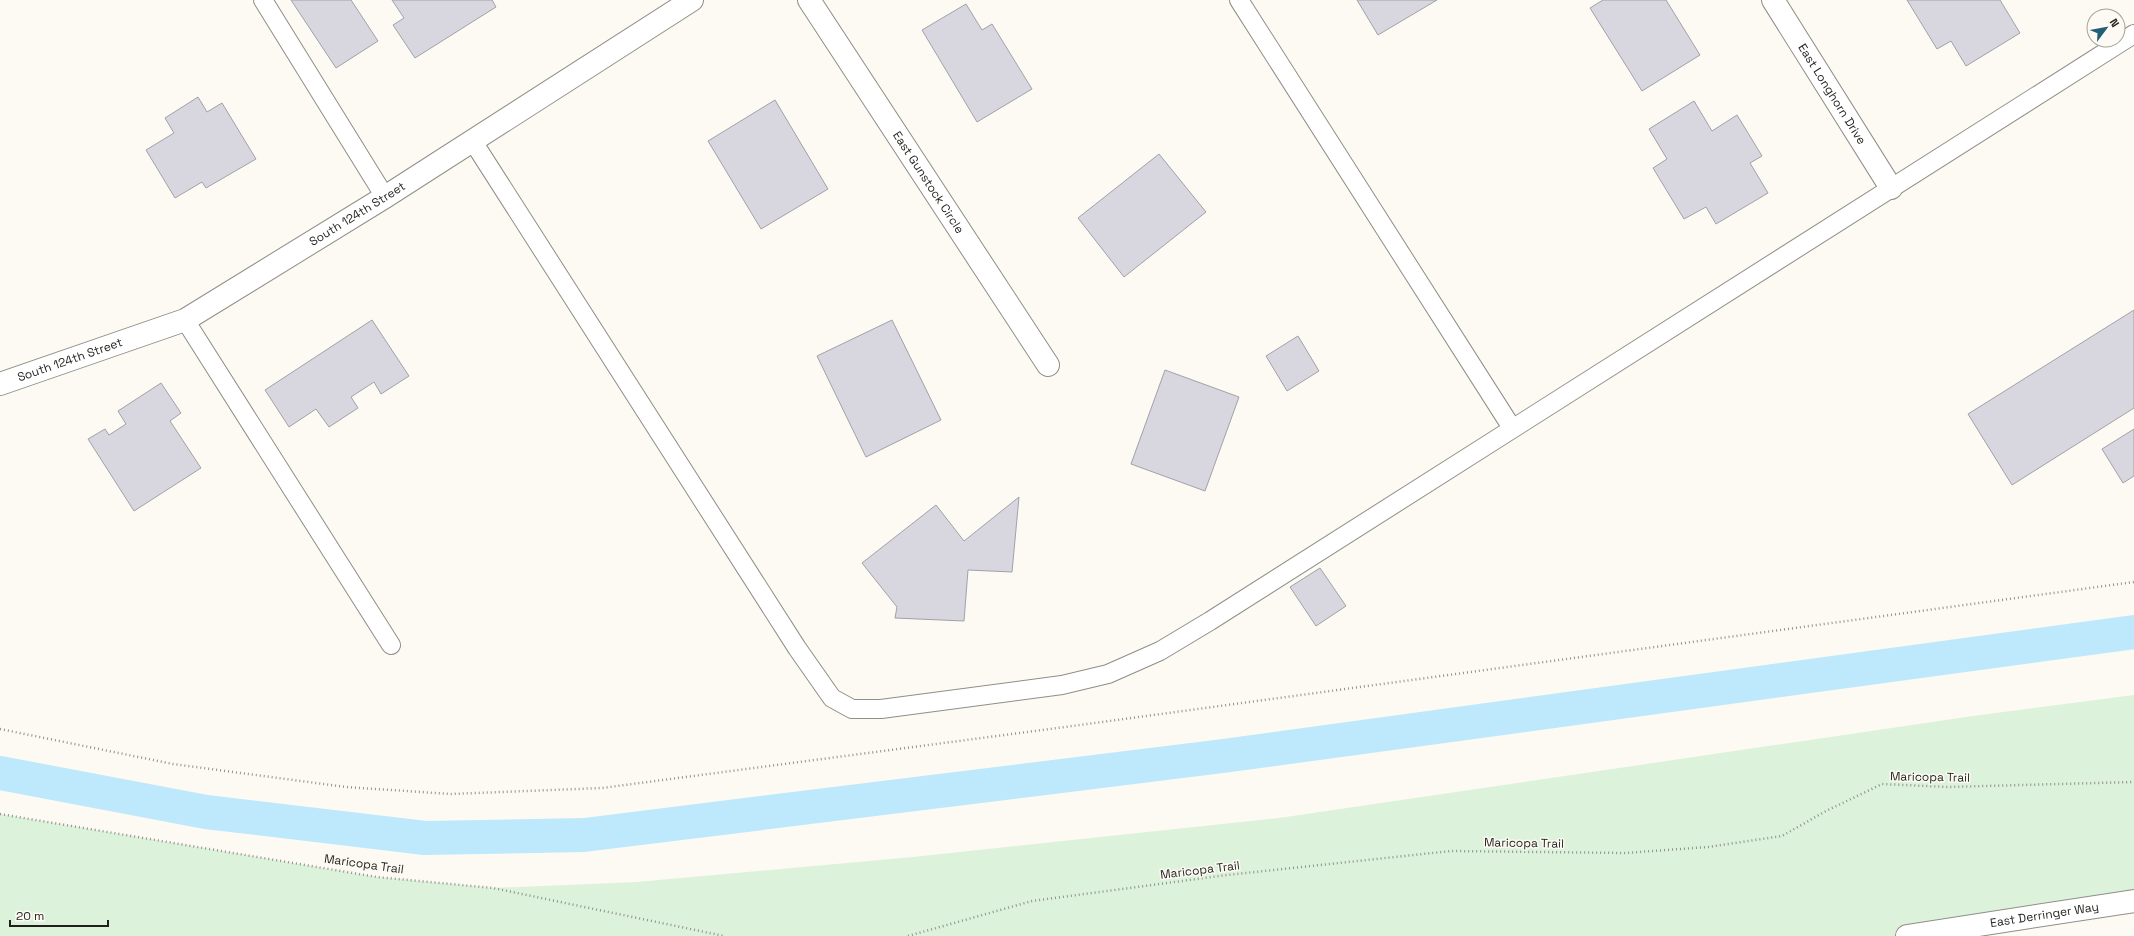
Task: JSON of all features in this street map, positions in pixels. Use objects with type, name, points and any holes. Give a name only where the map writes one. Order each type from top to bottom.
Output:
[{"type":"street","name":"South 124th Street","points":[[0,384],[185,320],[385,197],[692,0]]},
{"type":"street","name":"East Gunstock Circle","points":[[809,0],[1048,365]]},
{"type":"street","name":"East Longhorn Drive","points":[[1773,0],[1891,188]]},
{"type":"street","name":"East Derringer Way","points":[[1907,936],[2134,901]]},
{"type":"lane","points":[[263,0],[385,197]]},
{"type":"lane","points":[[1239,0],[1512,428]]},
{"type":"lane","points":[[472,140],[797,648],[832,698],[852,709],[881,709],[1062,685],[1108,674],[1160,651],[1210,621],[2134,34]]},
{"type":"lane","points":[[185,320],[391,645]]},
{"type":"path","name":"Maricopa Trail","points":[[908,936],[1032,901],[1227,875],[1451,851],[1625,853],[1708,847],[1782,836],[1826,811],[1882,784],[1948,787],[2134,782]]},
{"type":"path","name":"Maricopa Trail","points":[[0,814],[377,876],[493,888],[724,936]]},
{"type":"green space","points":[[2134,695],[2134,901],[1907,936],[0,936],[0,814],[377,877],[493,888],[637,882],[913,857],[1279,818],[1973,716]]},
{"type":"building","points":[[291,0],[351,0],[378,41],[336,68]]},
{"type":"building","points":[[392,0],[492,0],[496,7],[415,58],[393,25],[404,18]]},
{"type":"building","points":[[1357,0],[1437,0],[1378,35]]},
{"type":"building","points":[[1603,0],[1666,0],[1700,55],[1642,91],[1590,8]]},
{"type":"building","points":[[1907,0],[2000,0],[2020,33],[1966,66],[1951,41],[1937,49]]},
{"type":"building","points":[[966,4],[982,30],[992,24],[1032,89],[977,122],[922,30]]},
{"type":"building","points":[[198,97],[207,112],[222,103],[256,159],[206,188],[202,182],[175,198],[146,150],[174,133],[165,118]]},
{"type":"building","points":[[775,100],[828,189],[761,229],[708,141]]},
{"type":"building","points":[[1694,101],[1712,131],[1737,115],[1762,156],[1750,163],[1768,193],[1716,224],[1706,207],[1684,219],[1653,168],[1667,159],[1649,129]]},
{"type":"building","points":[[1159,154],[1206,212],[1124,277],[1078,218]]},
{"type":"building","points":[[2134,310],[2134,408],[2012,485],[1968,414]]},
{"type":"building","points":[[372,320],[409,376],[381,394],[374,382],[351,397],[358,408],[329,427],[316,409],[289,427],[265,390]]},
{"type":"building","points":[[892,320],[941,420],[866,457],[817,356]]},
{"type":"building","points":[[1298,336],[1319,371],[1287,391],[1266,356]]},
{"type":"building","points":[[1165,370],[1239,397],[1205,491],[1131,464]]},
{"type":"building","points":[[161,383],[181,413],[170,421],[201,468],[134,511],[88,439],[105,429],[109,435],[126,424],[118,411]]},
{"type":"building","points":[[2134,429],[2134,476],[2123,483],[2102,449]]},
{"type":"building","points":[[1019,497],[1012,572],[968,570],[964,621],[895,618],[897,607],[862,563],[936,505],[964,541]]},
{"type":"building","points":[[1320,568],[1346,606],[1316,626],[1290,587]]},
{"type":"waterway","points":[[0,773],[206,812],[425,838],[584,835],[1223,756],[2134,632]]}]
